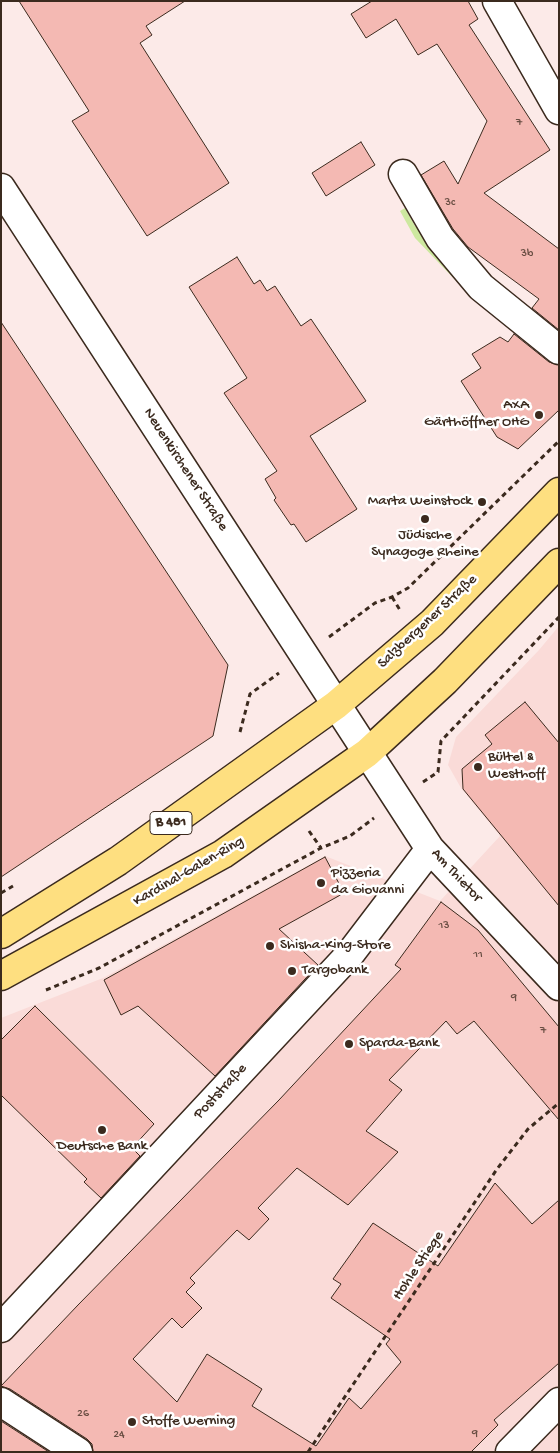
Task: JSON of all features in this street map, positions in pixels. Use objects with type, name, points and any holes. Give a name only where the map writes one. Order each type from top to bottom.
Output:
[{"type":"main road","name":"Salzbergener Straße","points":[[336,704],[432,623],[559,492]]},
{"type":"main road","points":[[367,753],[445,681],[559,563]]},
{"type":"main road","name":"B 481","points":[[1,934],[118,861],[336,704]]},
{"type":"main road","name":"Kardinal-Galen-Ring","points":[[1,976],[223,854],[367,753]]},
{"type":"street","points":[[497,1],[559,110]]},
{"type":"street","points":[[403,174],[440,238],[481,287],[559,350]]},
{"type":"street","name":"Neuenkirchener Straße","points":[[1,188],[367,753]]},
{"type":"street","name":"Am Thietor","points":[[367,753],[430,849],[559,986]]},
{"type":"street","name":"Poststraße","points":[[1,1328],[350,954],[430,849]]},
{"type":"street","points":[[1,1402],[78,1452]]},
{"type":"street","points":[[515,1450],[559,1402]]},
{"type":"path","points":[[375,603],[392,597],[408,588],[559,441]]},
{"type":"path","points":[[438,772],[441,741],[559,617]]},
{"type":"path","points":[[233,737],[241,731],[250,694]]},
{"type":"path","points":[[44,991],[99,968],[321,848],[350,836]]},
{"type":"path","points":[[1,893],[18,883]]},
{"type":"path","name":"Hohle Stiege","points":[[308,1452],[497,1169],[528,1129],[559,1103]]},
{"type":"shaded area","points":[[559,626],[559,1452],[1,1452],[1,1018],[103,978],[325,856],[440,901],[500,836],[461,788],[448,765],[456,737],[539,650]]},
{"type":"green space","points":[[405,208],[415,226],[468,283],[462,287],[415,238],[400,211]]},
{"type":"building","points":[[19,1],[185,1],[146,26],[152,35],[140,43],[229,183],[147,236],[72,121],[89,111]]},
{"type":"building","points":[[372,1],[468,1],[478,19],[469,25],[550,150],[484,193],[559,249],[559,330],[532,308],[539,299],[468,247],[453,229],[421,175],[444,161],[458,184],[487,121],[437,44],[418,55],[396,19],[366,38],[351,14]]},
{"type":"building","points":[[361,142],[375,165],[326,196],[312,173]]},
{"type":"building","points":[[237,257],[254,284],[260,280],[267,291],[275,286],[301,326],[311,319],[366,401],[310,436],[357,509],[306,542],[294,524],[291,525],[274,500],[276,498],[265,479],[277,471],[224,393],[247,378],[189,287]]},
{"type":"building","points":[[1,322],[228,665],[213,736],[1,877]]},
{"type":"building","points":[[514,334],[549,362],[559,365],[559,410],[518,449],[497,437],[461,381],[481,368],[472,354],[500,337],[508,342]]},
{"type":"building","points":[[525,702],[559,743],[559,906],[463,789],[462,769],[492,744],[485,735]]},
{"type":"building","points":[[325,857],[344,893],[279,929],[318,965],[215,1076],[138,1006],[121,1015],[104,980]]},
{"type":"building","points":[[441,902],[478,930],[559,1027],[559,1120],[474,1021],[457,1034],[446,1021],[389,1080],[402,1090],[366,1131],[398,1152],[348,1205],[297,1168],[258,1208],[269,1219],[249,1240],[237,1230],[190,1278],[195,1283],[186,1292],[202,1308],[182,1328],[172,1318],[133,1359],[177,1402],[207,1354],[262,1389],[252,1406],[316,1446],[349,1398],[361,1409],[401,1362],[386,1344],[390,1339],[331,1298],[341,1284],[333,1279],[373,1223],[438,1266],[495,1183],[532,1224],[559,1200],[559,1363],[494,1420],[498,1425],[471,1452],[93,1452],[92,1444],[87,1439],[10,1389],[1,1386],[279,1100],[401,969],[395,965]]},
{"type":"building","points":[[35,1006],[154,1124],[132,1148],[140,1156],[101,1198],[84,1182],[87,1179],[1,1095],[1,1040]]},
{"type":"building","points":[[1,1421],[49,1452],[1,1452]]},
{"type":"place","name":"AXA Gärthöffner OHG","points":[[539,415]]},
{"type":"place","name":"Marta Weinstock","points":[[482,502]]},
{"type":"place","name":"Jüdische Synagoge Rheine","points":[[425,519]]},
{"type":"place","name":"Bültel & Westhoff","points":[[478,767]]},
{"type":"place","name":"Pizzeria da Giovanni","points":[[321,883]]},
{"type":"place","name":"Shisha-King-Store","points":[[270,946]]},
{"type":"place","name":"Targobank","points":[[292,971]]},
{"type":"place","name":"Sparda-Bank","points":[[349,1044]]},
{"type":"place","name":"Deutsche Bank","points":[[102,1130]]},
{"type":"place","name":"Stoffe Werning","points":[[132,1422]]}]
